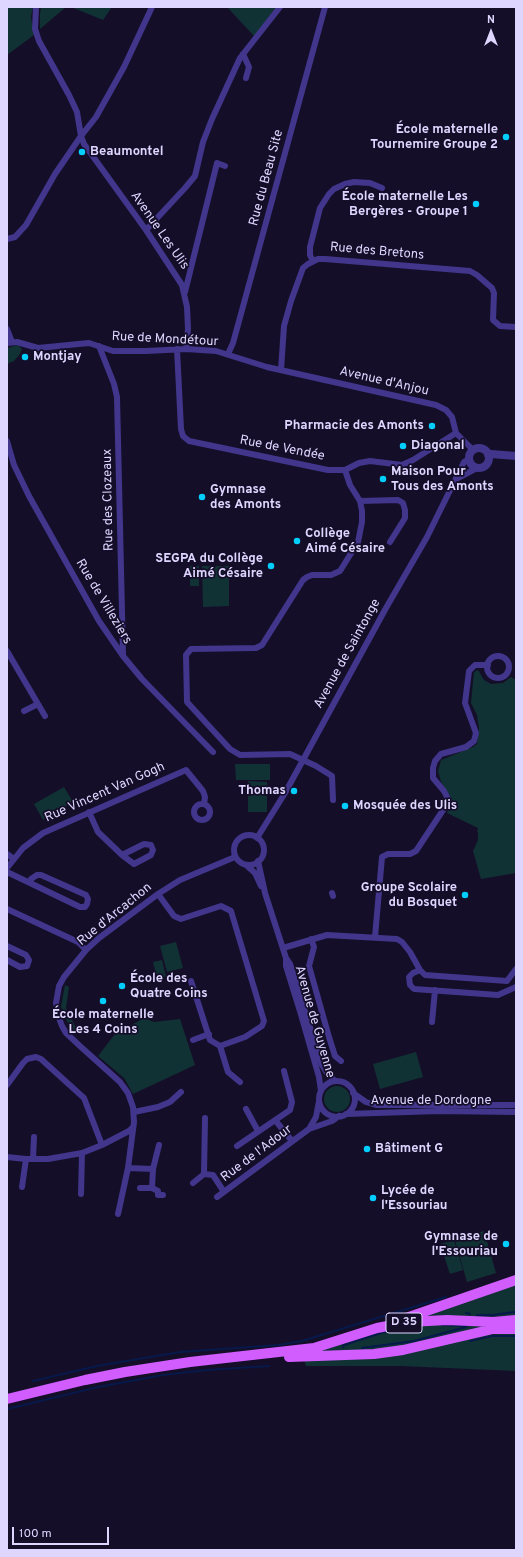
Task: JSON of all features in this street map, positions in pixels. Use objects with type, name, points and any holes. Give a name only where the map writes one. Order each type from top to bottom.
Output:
[{"type":"main road","points":[[377,1328],[516,1280]]},
{"type":"main road","name":"D 35","points":[[7,1399],[78,1381],[126,1372],[190,1362],[314,1348],[377,1328],[409,1322],[431,1320],[493,1322],[516,1320]]},
{"type":"main road","name":"D 35","points":[[233,1358],[374,1354],[403,1350],[493,1329],[516,1328]]},
{"type":"street","name":"Avenue Les Ulis","points":[[36,7],[35,29],[39,41],[77,112],[81,136],[84,144],[146,230],[178,278],[184,293],[187,307],[188,329],[186,349]]},
{"type":"street","points":[[7,239],[15,237],[26,225],[55,174],[96,117],[124,67],[152,7]]},
{"type":"street","points":[[146,230],[195,176],[203,142],[212,119],[243,54],[280,7]]},
{"type":"street","name":"Rue du Beau Site","points":[[228,354],[233,343],[325,7]]},
{"type":"street","points":[[243,54],[249,67],[246,78]]},
{"type":"street","points":[[184,293],[217,163],[225,166]]},
{"type":"street","points":[[313,261],[310,255],[310,247],[320,208],[329,194],[345,184],[354,182],[370,183],[382,188]]},
{"type":"street","name":"Rue des Bretons","points":[[280,370],[284,326],[303,268],[313,261],[325,258],[470,271],[492,288],[494,293],[493,320],[500,326],[516,327]]},
{"type":"street","points":[[7,329],[10,342]]},
{"type":"street","name":"Rue de Mondétour","points":[[10,342],[38,348],[89,343],[113,350],[206,350],[228,354],[267,367]]},
{"type":"street","name":"Rue des Clozeaux","points":[[99,346],[114,384],[117,397],[123,656]]},
{"type":"street","name":"Rue de Vendée","points":[[177,349],[181,429],[183,436],[189,441],[328,470],[345,470],[359,463],[370,461],[402,465],[413,460],[456,433]]},
{"type":"street","name":"Avenue d'Anjou","points":[[267,367],[436,405],[446,410],[452,417],[456,433],[473,450]]},
{"type":"street","name":"Rue de Villeziers","points":[[7,442],[14,465],[45,526],[99,622],[123,656],[142,679],[213,752]]},
{"type":"street","points":[[477,468],[472,465],[469,459],[473,450],[482,448],[488,455],[516,456]]},
{"type":"street","points":[[456,479],[486,464],[488,455]]},
{"type":"street","name":"Avenue de Saintonge","points":[[257,838],[271,817],[386,608],[427,537],[464,462],[469,459]]},
{"type":"street","points":[[332,800],[332,776],[326,771],[290,754],[240,755],[230,749],[187,702],[186,660],[187,652],[201,648],[256,648],[262,645],[302,580],[312,575],[331,575],[340,571],[358,542],[362,522],[360,501],[350,485],[345,470]]},
{"type":"street","points":[[360,501],[392,499],[403,503],[405,518],[390,542]]},
{"type":"street","points":[[7,651],[45,716]]},
{"type":"street","points":[[508,672],[509,665],[505,658],[494,657],[491,659],[488,665],[489,672],[493,676],[500,678],[508,672],[515,671]]},
{"type":"street","points":[[375,937],[382,857],[388,854],[410,854],[416,851],[449,801],[444,791],[433,778],[435,761],[441,754],[466,747],[474,741],[476,733],[465,703],[469,671],[475,665],[488,665]]},
{"type":"street","points":[[24,711],[38,704]]},
{"type":"street","name":"Rue Vincent Van Gogh","points":[[7,868],[23,848],[43,833],[186,770],[203,791],[205,797],[204,804]]},
{"type":"street","points":[[89,812],[98,832],[122,854],[134,864],[151,855],[153,850],[150,845],[144,844],[122,854]]},
{"type":"street","points":[[249,835],[257,838],[264,849],[263,854],[258,861],[250,865],[246,865],[235,857],[235,844],[241,837],[249,835]]},
{"type":"street","points":[[7,854],[14,859]]},
{"type":"street","name":"Rue d'Arcachon","points":[[118,1214],[128,1168],[134,1112],[128,1093],[120,1082],[66,1033],[59,1018],[56,1003],[59,986],[64,977],[86,950],[99,938],[158,894],[180,880],[235,857]]},
{"type":"street","name":"Avenue de Guyenne","points":[[258,861],[265,892],[286,958],[286,966],[319,1077],[321,1091]]},
{"type":"street","name":"Avenue de Guyenne","points":[[246,865],[255,873],[265,892]]},
{"type":"street","points":[[7,872],[80,907],[85,907],[88,902],[86,895],[41,875],[34,876],[30,883]]},
{"type":"street","points":[[158,894],[174,916],[181,920],[221,906],[231,911],[264,1021],[262,1026],[245,1037],[220,1046]]},
{"type":"street","points":[[7,909],[78,942],[86,950]]},
{"type":"street","points":[[283,948],[327,935],[375,937],[397,939],[402,942],[410,952],[420,970],[425,975],[507,981],[516,969]]},
{"type":"street","points":[[311,939],[314,947],[309,966],[335,1056],[341,1061]]},
{"type":"street","points":[[7,946],[26,955],[29,960],[26,966],[20,967],[7,960]]},
{"type":"street","name":"Avenue de Guyenne","points":[[286,958],[290,964],[322,1065],[335,1081]]},
{"type":"street","points":[[420,970],[413,973],[409,978],[410,985],[414,989],[498,995],[516,987]]},
{"type":"street","points":[[191,981],[210,1040],[220,1046],[228,1072],[240,1082]]},
{"type":"street","points":[[432,1022],[435,990]]},
{"type":"street","points":[[193,1040],[209,1034]]},
{"type":"street","points":[[7,1085],[27,1059],[36,1057],[41,1059],[84,1098],[102,1145]]},
{"type":"street","points":[[237,1146],[290,1110],[292,1102],[284,1071]]},
{"type":"street","points":[[335,1081],[344,1082],[354,1093],[354,1104],[346,1114],[339,1116],[333,1116],[324,1111],[319,1101],[321,1091],[329,1083],[335,1081]]},
{"type":"street","points":[[134,1112],[158,1107],[170,1102],[181,1092]]},
{"type":"street","name":"Avenue de Dordogne","points":[[354,1093],[366,1102],[376,1105],[516,1105]]},
{"type":"street","name":"Rue de l'Adour","points":[[310,1129],[316,1117],[319,1101]]},
{"type":"street","points":[[246,1108],[258,1131]]},
{"type":"street","name":"Avenue de Dordogne","points":[[346,1114],[438,1111],[516,1112]]},
{"type":"street","name":"Rue de l'Adour","points":[[217,1197],[310,1129],[339,1116]]},
{"type":"street","points":[[204,1174],[205,1118]]},
{"type":"street","points":[[275,1120],[292,1141]]},
{"type":"street","points":[[7,1157],[30,1160],[48,1159],[82,1153],[102,1145],[132,1128]]},
{"type":"street","points":[[22,1187],[30,1160],[34,1137]]},
{"type":"street","points":[[152,1188],[153,1169],[159,1145]]},
{"type":"street","points":[[81,1194],[82,1153]]},
{"type":"street","points":[[128,1168],[153,1169]]},
{"type":"street","points":[[193,1183],[204,1174],[213,1175],[224,1192]]},
{"type":"street","points":[[140,1188],[152,1188],[158,1191],[158,1194],[162,1195]]},
{"type":"green space","points":[[7,7],[33,7],[31,17],[34,35],[7,55]]},
{"type":"green space","points":[[41,7],[66,7],[40,29]]},
{"type":"green space","points":[[71,7],[112,7],[103,20]]},
{"type":"green space","points":[[227,7],[277,7],[254,36]]},
{"type":"green space","points":[[18,345],[22,349],[20,354],[14,361],[7,364],[7,348]]},
{"type":"green space","points":[[190,566],[199,566],[199,586],[190,586]]},
{"type":"green space","points":[[202,566],[229,566],[229,606],[203,607]]},
{"type":"green space","points":[[478,670],[484,680],[491,684],[503,683],[511,677],[516,680],[516,873],[481,879],[473,851],[478,840],[478,828],[447,813],[452,799],[441,782],[438,771],[441,760],[477,744],[479,729],[477,715],[471,703],[474,672]]},
{"type":"green space","points":[[235,764],[270,764],[270,780],[236,780]]},
{"type":"green space","points":[[248,781],[267,782],[267,812],[248,812]]},
{"type":"green space","points":[[64,787],[73,802],[43,820],[34,804]]},
{"type":"green space","points":[[176,942],[183,968],[167,972],[160,946]]},
{"type":"green space","points":[[162,960],[166,977],[157,979],[153,962]]},
{"type":"green space","points":[[65,985],[69,987],[66,1008],[77,1030],[72,1033],[61,1007]]},
{"type":"green space","points":[[144,1018],[154,1022],[180,1019],[195,1065],[133,1094],[124,1078],[98,1056],[115,1034]]},
{"type":"green space","points":[[416,1052],[423,1077],[380,1089],[373,1064]]},
{"type":"green space","points":[[337,1086],[346,1090],[350,1099],[346,1108],[337,1112],[328,1108],[324,1099],[328,1090]]},
{"type":"green space","points":[[484,1231],[496,1273],[467,1282],[455,1240]]},
{"type":"green space","points":[[454,1240],[463,1270],[450,1274],[440,1244]]},
{"type":"green space","points":[[516,1283],[516,1316],[414,1319]]},
{"type":"green space","points":[[412,1323],[493,1325],[402,1347],[315,1355],[322,1348]]},
{"type":"green space","points":[[516,1333],[516,1371],[401,1366],[306,1366],[304,1360],[483,1335]]},
{"type":"waterway","points":[[33,1381],[97,1366],[180,1352],[279,1345],[302,1341],[446,1297]]},
{"type":"waterway","points":[[477,1315],[493,1315],[515,1312]]},
{"type":"waterway","points":[[466,1313],[470,1314]]},
{"type":"waterway","points":[[442,1325],[467,1326]]},
{"type":"waterway","points":[[343,1347],[344,1345],[384,1332],[418,1326]]},
{"type":"waterway","points":[[362,1348],[414,1341],[466,1327]]},
{"type":"waterway","points":[[470,1341],[492,1336],[516,1336]]},
{"type":"waterway","points":[[7,1409],[98,1387],[163,1375],[207,1370],[269,1366]]},
{"type":"place","name":"École maternelle Tournemire Groupe 2","points":[[506,137]]},
{"type":"place","name":"Beaumontel","points":[[82,152]]},
{"type":"place","name":"École maternelle Les Bergères - Groupe 1","points":[[476,204]]},
{"type":"place","name":"Montjay","points":[[25,357]]},
{"type":"place","name":"Pharmacie des Amonts","points":[[432,426]]},
{"type":"place","name":"Diagonal","points":[[403,446]]},
{"type":"place","name":"Maison Pour Tous des Amonts","points":[[383,479]]},
{"type":"place","name":"Gymnase des Amonts","points":[[202,497]]},
{"type":"place","name":"Collège Aimé Césaire","points":[[297,541]]},
{"type":"place","name":"SEGPA du Collège Aimé Césaire","points":[[271,566]]},
{"type":"place","name":"Thomas","points":[[294,791]]},
{"type":"place","name":"Mosquée des Ulis","points":[[345,806]]},
{"type":"place","name":"Groupe Scolaire du Bosquet","points":[[465,895]]},
{"type":"place","name":"École des Quatre Coins","points":[[122,986]]},
{"type":"place","name":"École maternelle Les 4 Coins","points":[[103,1001]]},
{"type":"place","name":"Bâtiment G","points":[[367,1149]]},
{"type":"place","name":"Lycée de l'Essouriau","points":[[373,1198]]},
{"type":"place","name":"Gymnase de l'Essouriau","points":[[506,1244]]}]
